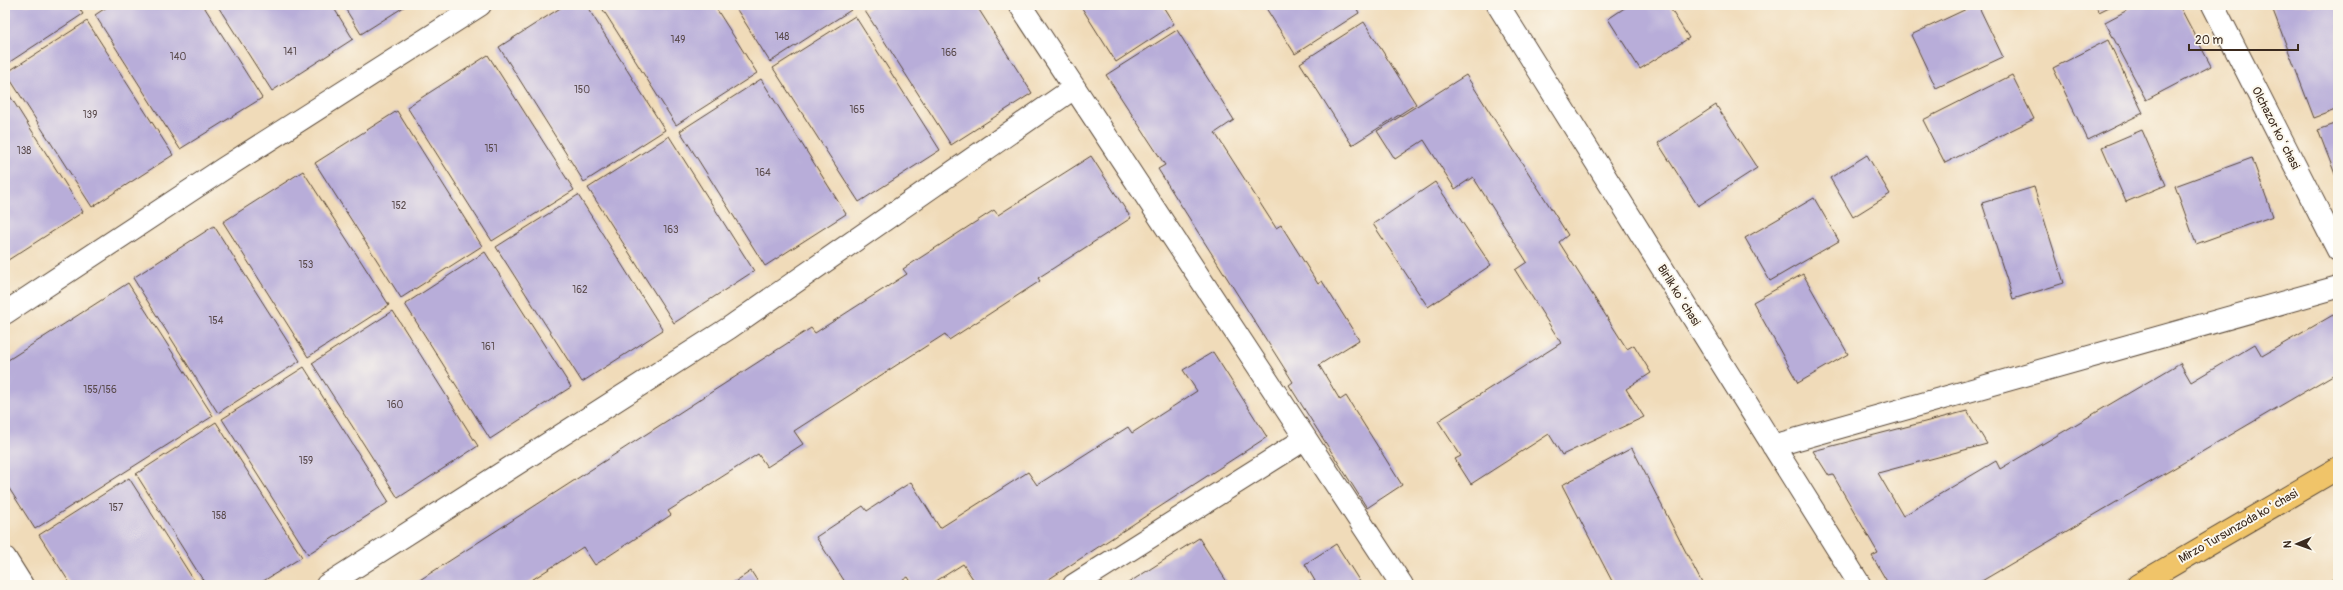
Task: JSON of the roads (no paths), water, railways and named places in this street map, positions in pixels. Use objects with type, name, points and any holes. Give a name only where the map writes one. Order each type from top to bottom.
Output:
[{"type":"main road","name":"Mirzo Tursunzoda koʻchasi","points":[[2138,585],[2338,468]]},
{"type":"street","points":[[5,313],[223,169],[480,5]]},
{"type":"street","points":[[1020,5],[1402,585]]},
{"type":"street","name":"Birlik koʻchasi","points":[[1498,5],[1860,585]]},
{"type":"street","name":"Olchazor koʻchasi","points":[[2213,5],[2338,250]]},
{"type":"street","points":[[327,585],[729,328],[1074,88]]},
{"type":"street","points":[[1773,446],[2338,287]]},
{"type":"street","points":[[1074,585],[1305,439]]},
{"type":"street","points":[[5,558],[22,585]]},
{"type":"railway","points":[[2328,585],[2338,579]]}]
